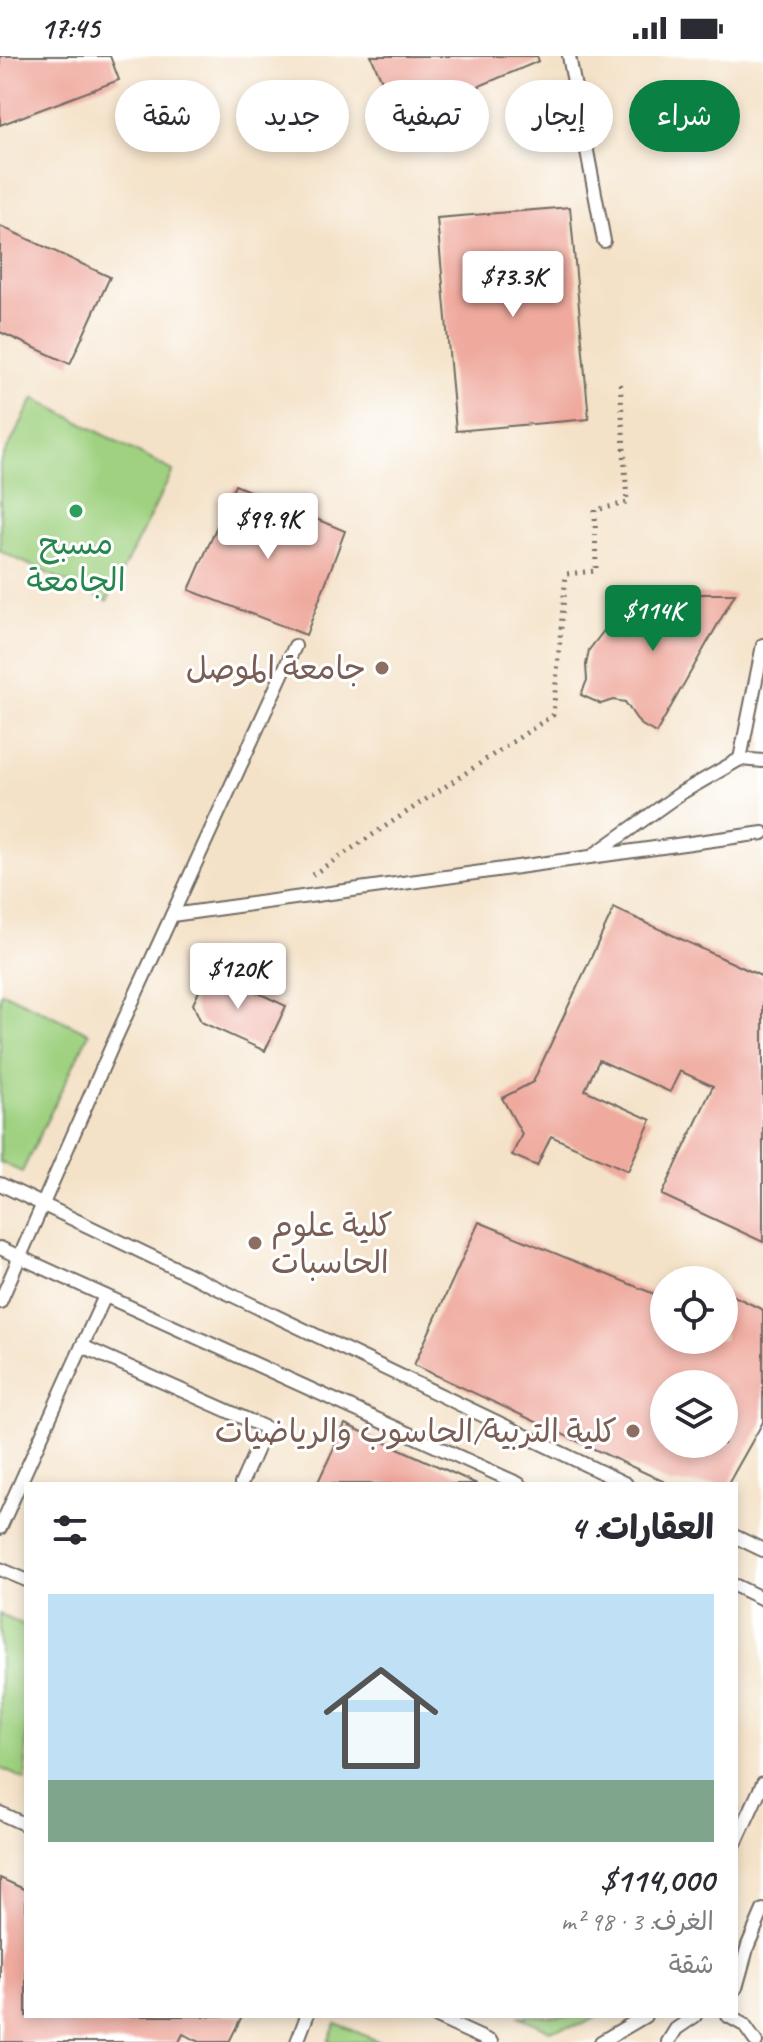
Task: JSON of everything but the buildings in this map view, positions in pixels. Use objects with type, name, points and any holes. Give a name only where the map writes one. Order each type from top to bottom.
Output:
[{"type":"lane","points":[[569,56],[604,241]]},
{"type":"lane","points":[[740,759],[763,645]]},
{"type":"lane","points":[[0,1302],[295,646]]},
{"type":"lane","points":[[593,855],[681,793],[740,759],[763,761]]},
{"type":"lane","points":[[172,915],[763,833]]},
{"type":"lane","points":[[0,1184],[622,1482]]},
{"type":"lane","points":[[0,1248],[515,1482]]},
{"type":"lane","points":[[0,1528],[105,1296]]},
{"type":"lane","points":[[82,1346],[266,1428],[242,1482]]},
{"type":"lane","points":[[738,1538],[763,1550]]},
{"type":"lane","points":[[0,1569],[24,1579]]},
{"type":"lane","points":[[738,1587],[763,1599]]},
{"type":"lane","points":[[738,1838],[763,1783]]},
{"type":"lane","points":[[0,1813],[24,1824]]},
{"type":"lane","points":[[738,1981],[748,1945],[763,1910]]},
{"type":"lane","points":[[297,2042],[306,2018]]},
{"type":"lane","points":[[438,2018],[491,2042]]},
{"type":"lane","points":[[601,2042],[642,2018]]},
{"type":"lane","points":[[668,2040],[669,2018]]},
{"type":"lane","points":[[668,2040],[676,2029],[692,2018]]},
{"type":"lane","points":[[734,2018],[744,2025],[756,2042]]},
{"type":"path","points":[[309,876],[553,715],[566,574],[596,571],[595,510],[627,503],[620,378]]},
{"type":"green space","name":"مسبح الجامعة","points":[[34,398],[173,471],[107,601],[0,551],[0,463]]},
{"type":"green space","points":[[2,992],[89,1033],[22,1172],[0,1162]]},
{"type":"green space","points":[[0,1614],[24,1625],[24,1779],[0,1768]]},
{"type":"green space","points":[[522,2018],[595,2018],[580,2025],[549,2030]]},
{"type":"green space","points":[[336,2023],[380,2042],[328,2042]]},
{"type":"place","name":"مسبح الجامعة","points":[[76,511]]},
{"type":"place","name":"جامعة الموصل","points":[[382,668]]},
{"type":"place","name":"كلية علوم الحاسبات","points":[[255,1243]]},
{"type":"place","name":"كلية التربية/الحاسوب والرياضيات","points":[[633,1431]]}]
